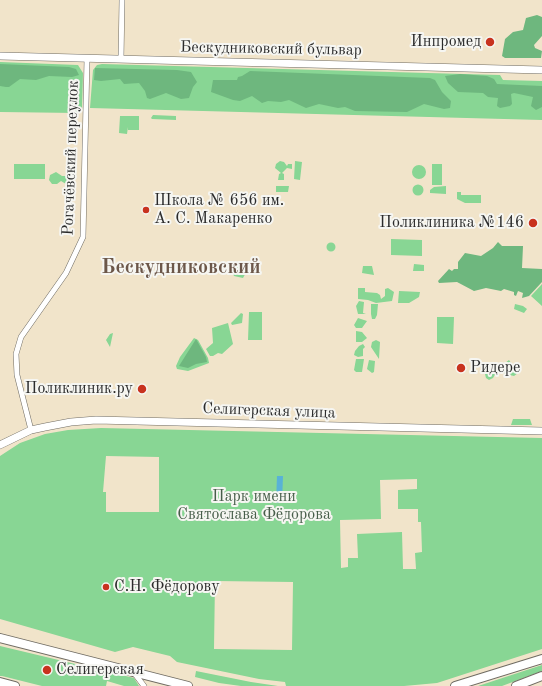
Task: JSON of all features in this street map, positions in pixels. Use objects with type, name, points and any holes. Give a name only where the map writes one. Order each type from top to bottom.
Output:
[{"type":"main road","points":[[0,638],[188,686]]},
{"type":"main road","points":[[455,686],[542,660]]},
{"type":"main road","points":[[516,686],[542,676]]},
{"type":"main road","points":[[0,682],[15,686]]},
{"type":"street","points":[[121,59],[122,0]]},
{"type":"street","name":"Бескудниковский бульвар","points":[[0,56],[542,70]]},
{"type":"street","name":"Рогачёвский переулок","points":[[31,430],[17,375],[16,354],[21,337],[66,273],[83,237],[87,59]]},
{"type":"street","name":"Селигерская улица","points":[[0,444],[31,430],[71,422],[96,420],[542,431]]},
{"type":"street","points":[[129,671],[136,675],[144,686]]},
{"type":"green space","points":[[537,15],[542,17],[542,36],[534,45],[535,48],[542,51],[541,58],[505,58],[502,56],[505,39],[513,32],[523,30],[526,18]]},
{"type":"green space","points":[[0,62],[78,65],[83,73],[82,110],[77,113],[0,112]]},
{"type":"green space","points":[[0,64],[69,67],[76,69],[79,75],[72,77],[49,76],[36,80],[20,79],[9,87],[6,87],[0,86]]},
{"type":"green space","points":[[97,65],[500,75],[503,80],[542,81],[542,120],[90,108],[93,70]]},
{"type":"green space","points":[[95,68],[177,70],[191,72],[197,82],[193,87],[189,98],[181,99],[166,93],[150,99],[147,98],[145,91],[139,83],[124,84],[120,79],[101,81],[94,80]]},
{"type":"green space","points":[[250,71],[430,78],[435,80],[442,92],[451,101],[450,108],[444,109],[424,104],[407,112],[355,111],[345,107],[338,108],[319,104],[306,108],[289,100],[281,102],[268,101],[262,103],[252,96],[240,101],[211,92],[213,80],[237,80],[238,77]]},
{"type":"green space","points":[[460,74],[487,76],[494,79],[497,84],[542,86],[542,107],[536,110],[531,106],[533,97],[514,93],[511,94],[512,104],[510,106],[500,108],[497,106],[498,98],[488,97],[483,93],[458,92],[448,83],[445,76]]},
{"type":"green space","points":[[153,115],[176,116],[176,120],[152,119],[151,118]]},
{"type":"green space","points":[[120,116],[139,116],[139,130],[128,130],[128,127],[127,134],[119,133]]},
{"type":"green space","points":[[280,161],[284,162],[287,166],[288,164],[292,164],[292,169],[287,168],[282,173],[284,174],[284,180],[278,180],[279,174],[281,173],[275,168],[276,164]]},
{"type":"green space","points":[[295,161],[302,162],[300,180],[294,179]]},
{"type":"green space","points":[[14,164],[45,164],[45,179],[14,179]]},
{"type":"green space","points":[[432,164],[442,164],[442,185],[432,185]]},
{"type":"green space","points":[[419,165],[424,167],[426,172],[424,177],[419,179],[414,177],[412,172],[414,167]]},
{"type":"green space","points":[[56,172],[62,176],[69,176],[69,182],[66,184],[61,181],[57,184],[52,184],[49,180],[50,175]]},
{"type":"green space","points":[[416,185],[420,185],[422,186],[422,194],[416,195],[413,192],[413,188]]},
{"type":"green space","points":[[276,186],[289,186],[288,192],[276,192]]},
{"type":"green space","points":[[446,186],[446,194],[430,193],[430,190],[434,187]]},
{"type":"green space","points":[[457,192],[461,192],[461,195],[481,195],[481,203],[465,203],[457,199]]},
{"type":"green space","points":[[391,239],[422,240],[422,256],[391,255]]},
{"type":"green space","points":[[498,242],[502,246],[523,246],[522,268],[542,269],[542,282],[529,296],[522,298],[523,293],[518,291],[516,296],[514,295],[514,292],[504,289],[501,291],[486,288],[474,291],[457,282],[439,283],[438,281],[449,269],[452,271],[454,269],[458,269],[458,262],[465,253],[481,256],[493,248]]},
{"type":"green space","points":[[329,243],[333,243],[335,247],[333,251],[329,251],[327,249],[327,245]]},
{"type":"green space","points":[[414,264],[424,265],[424,271],[413,271]]},
{"type":"green space","points":[[363,266],[372,266],[374,275],[362,273]]},
{"type":"green space","points":[[236,267],[248,269],[243,278],[234,276],[231,269]]},
{"type":"green space","points":[[542,284],[542,306],[531,296]]},
{"type":"green space","points":[[358,288],[365,288],[365,292],[377,293],[380,295],[381,299],[385,296],[385,289],[388,288],[394,292],[392,301],[376,303],[358,299]]},
{"type":"green space","points":[[399,291],[420,292],[419,297],[409,303],[398,303]]},
{"type":"green space","points":[[359,301],[364,302],[363,313],[366,314],[358,314],[356,306]]},
{"type":"green space","points":[[371,304],[378,304],[375,319],[372,319]]},
{"type":"green space","points":[[515,304],[523,306],[527,309],[524,313],[514,309]]},
{"type":"green space","points":[[249,312],[262,312],[262,340],[248,340]]},
{"type":"green space","points":[[241,313],[243,314],[242,323],[232,325],[231,323]]},
{"type":"green space","points":[[437,317],[454,317],[453,344],[437,343]]},
{"type":"green space","points":[[358,318],[367,321],[362,328],[356,328],[354,325]]},
{"type":"green space","points":[[228,323],[233,344],[222,354],[218,353],[210,356],[206,349],[213,343],[212,328]]},
{"type":"green space","points":[[356,331],[362,332],[367,338],[362,342],[356,342]]},
{"type":"green space","points":[[113,333],[110,347],[106,340],[110,334]]},
{"type":"green space","points":[[194,338],[198,340],[208,358],[209,363],[188,371],[177,369],[176,366],[180,357]]},
{"type":"green space","points":[[196,339],[206,357],[207,362],[196,364],[188,368],[179,366]]},
{"type":"green space","points":[[376,340],[380,342],[379,359],[371,347],[372,342]]},
{"type":"green space","points":[[363,344],[365,347],[363,349],[363,356],[358,357],[354,355],[359,346]]},
{"type":"green space","points":[[356,359],[364,359],[362,372],[356,372],[354,370]]},
{"type":"green space","points":[[369,360],[375,361],[374,372],[372,373],[367,369]]},
{"type":"green space","points":[[509,360],[518,373],[514,376],[505,374],[500,367]]},
{"type":"green space","points":[[491,367],[497,371],[493,378],[489,380],[486,378],[484,370]]},
{"type":"green space","points":[[513,419],[530,419],[532,425],[511,425]]},
{"type":"green space","name":"Парк имени Святослава Фёдорова","points":[[101,428],[542,438],[542,649],[437,683],[404,686],[286,686],[285,682],[259,679],[177,662],[170,656],[133,647],[115,652],[0,619],[0,456],[20,443],[45,434],[68,430]],"holes":[[[106,456],[159,457],[159,512],[106,512],[106,492],[103,492]],[[417,479],[417,489],[398,490],[398,509],[418,509],[418,522],[421,522],[422,552],[415,553],[416,569],[403,569],[402,532],[357,534],[358,558],[348,558],[348,567],[341,568],[340,520],[381,519],[380,480]],[[215,581],[293,582],[292,650],[214,649]]]},
{"type":"green space","points":[[0,646],[134,678],[139,686],[124,686],[107,681],[106,686],[42,686],[0,676]]},
{"type":"green space","points":[[542,665],[542,671],[502,686],[478,686]]},
{"type":"green space","points":[[196,671],[278,686],[241,686],[219,683],[195,677]]},
{"type":"water","points":[[277,476],[283,476],[282,503],[276,503]]},
{"type":"place","name":"Инпромед","points":[[490,42]]},
{"type":"place","name":"Школа № 656 им. А. С. Макаренко","points":[[146,210]]},
{"type":"place","name":"Поликлиника №146","points":[[533,223]]},
{"type":"place","name":"Ридере","points":[[461,368]]},
{"type":"place","name":"Поликлиник.ру","points":[[142,389]]},
{"type":"place","name":"С.Н. Фёдорову","points":[[106,587]]},
{"type":"place","name":"Селигерская","points":[[47,670]]},
{"type":"district","name":"Бескудниковский","points":[[181,268]]}]
